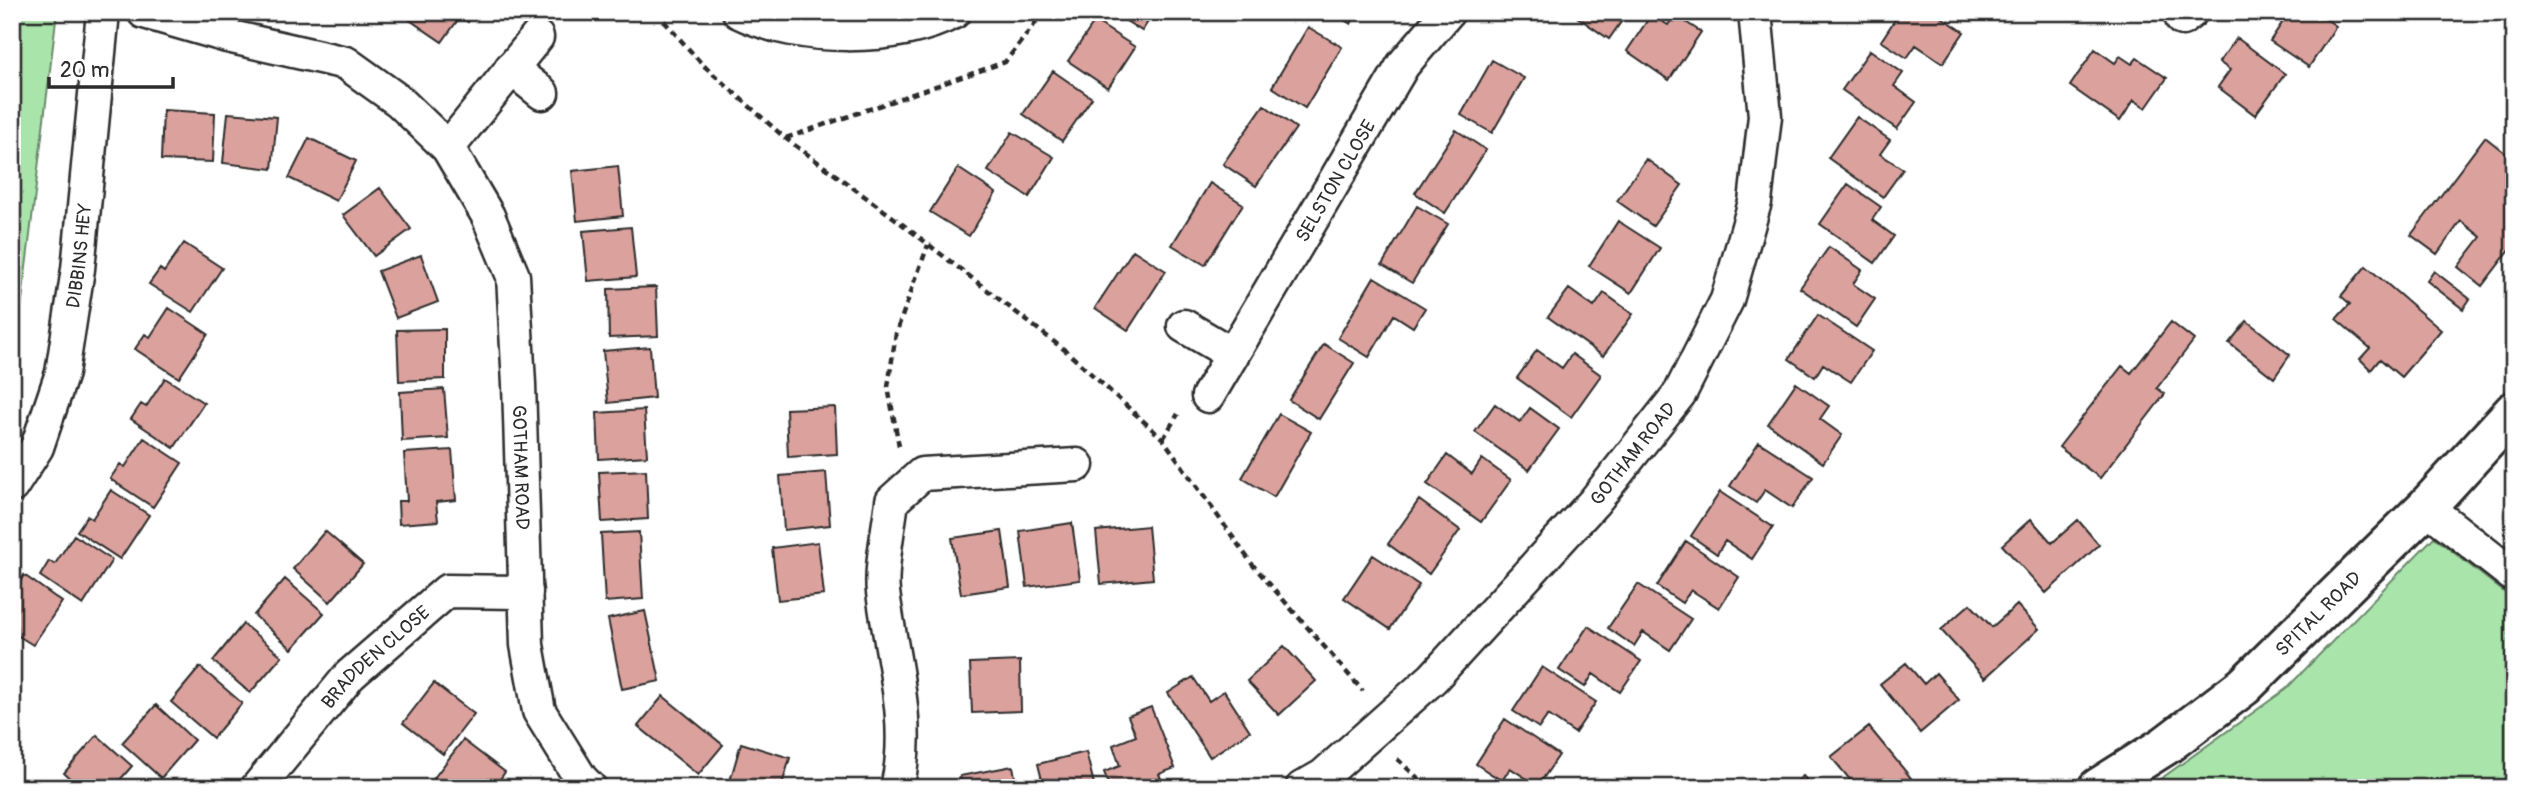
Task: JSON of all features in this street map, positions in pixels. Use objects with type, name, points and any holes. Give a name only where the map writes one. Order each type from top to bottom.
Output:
[{"type":"main road","name":"SPITAL ROAD","points":[[2098,788],[2166,745],[2244,686],[2426,507],[2514,411]]},
{"type":"street","name":"DIBBINS HEY","points":[[12,486],[37,447],[62,373],[78,269],[103,12]]},
{"type":"street","name":"GOTHAM ROAD","points":[[144,12],[227,36],[346,63],[399,101],[448,148],[488,216],[513,276],[527,645],[539,711],[581,779],[590,788]]},
{"type":"street","points":[[739,12],[757,21],[811,33],[884,33],[954,12]]},
{"type":"street","name":"SELSTON CLOSE","points":[[1208,396],[1403,65],[1448,12]]},
{"type":"street","name":"GOTHAM ROAD","points":[[1302,788],[1323,776],[1433,678],[1594,502],[1680,393],[1727,300],[1755,202],[1765,116],[1755,12]]},
{"type":"street","points":[[448,148],[537,37]]},
{"type":"street","points":[[511,68],[542,93]]},
{"type":"street","points":[[1184,326],[1232,354]]},
{"type":"street","points":[[897,788],[903,764],[899,689],[883,588],[892,501],[922,474],[1077,465]]},
{"type":"street","points":[[2426,507],[2514,576]]},
{"type":"street","name":"BRADDEN CLOSE","points":[[257,788],[350,675],[447,591],[526,592]]},
{"type":"path","points":[[656,12],[702,64],[785,138],[1066,351],[1163,439],[1252,564],[1387,719]]},
{"type":"path","points":[[785,138],[1005,62],[1044,12]]},
{"type":"path","points":[[907,488],[888,387],[896,333],[928,245]]},
{"type":"green space","points":[[12,12],[57,12],[12,383]]},
{"type":"green space","points":[[2434,537],[2514,600],[2514,788],[2148,788],[2286,689]]},
{"type":"building","points":[[398,12],[474,12],[468,22],[460,17],[442,42]]},
{"type":"building","points":[[1112,12],[1154,12],[1142,31]]},
{"type":"building","points":[[1331,12],[1357,12],[1351,24]]},
{"type":"building","points":[[1570,12],[1628,12],[1609,39]]},
{"type":"building","points":[[1900,12],[1934,12],[1964,32],[1943,63],[1916,45],[1907,58],[1881,41]]},
{"type":"building","points":[[2275,12],[2316,12],[2336,26],[2309,67],[2270,41],[2282,23],[2272,17]]},
{"type":"building","points":[[1651,15],[1668,25],[1675,15],[1701,32],[1669,80],[1627,51]]},
{"type":"building","points":[[1095,21],[1135,47],[1108,88],[1068,61]]},
{"type":"building","points":[[1308,27],[1342,47],[1305,108],[1272,87]]},
{"type":"building","points":[[2237,38],[2285,74],[2255,115],[2218,87],[2230,70],[2219,62]]},
{"type":"building","points":[[2095,49],[2115,63],[2120,56],[2132,64],[2137,58],[2167,78],[2146,108],[2134,100],[2120,121],[2070,86]]},
{"type":"building","points":[[1870,50],[1903,73],[1894,86],[1916,102],[1897,129],[1842,90]]},
{"type":"building","points":[[1492,60],[1524,78],[1492,133],[1461,115]]},
{"type":"building","points":[[1053,71],[1092,98],[1062,141],[1023,114]]},
{"type":"building","points":[[1264,105],[1296,128],[1256,186],[1223,164]]},
{"type":"building","points":[[163,110],[215,113],[213,162],[161,160]]},
{"type":"building","points":[[228,113],[277,117],[272,169],[223,163]]},
{"type":"building","points":[[1857,117],[1890,140],[1880,154],[1903,169],[1883,197],[1828,158]]},
{"type":"building","points":[[1456,130],[1486,150],[1445,213],[1415,193]]},
{"type":"building","points":[[1012,132],[1054,157],[1029,197],[988,171]]},
{"type":"building","points":[[2485,137],[2514,160],[2514,244],[2482,286],[2458,267],[2481,237],[2461,221],[2437,254],[2411,235]]},
{"type":"building","points":[[309,138],[356,161],[336,201],[289,178]]},
{"type":"building","points":[[1646,159],[1682,185],[1653,226],[1617,201]]},
{"type":"building","points":[[618,166],[623,216],[577,221],[572,171]]},
{"type":"building","points":[[958,168],[996,193],[969,236],[930,212]]},
{"type":"building","points":[[1210,183],[1243,204],[1205,265],[1172,245]]},
{"type":"building","points":[[1848,184],[1881,207],[1872,220],[1894,236],[1875,263],[1820,224]]},
{"type":"building","points":[[380,188],[411,229],[374,256],[343,215]]},
{"type":"building","points":[[1417,206],[1448,224],[1412,283],[1382,265]]},
{"type":"building","points":[[1618,221],[1660,248],[1631,293],[1589,266]]},
{"type":"building","points":[[631,227],[636,277],[588,281],[583,231]]},
{"type":"building","points":[[184,243],[222,268],[193,312],[149,284],[160,269],[164,272]]},
{"type":"building","points":[[1829,247],[1862,270],[1853,284],[1875,299],[1856,327],[1800,288]]},
{"type":"building","points":[[1133,250],[1166,271],[1128,330],[1095,308]]},
{"type":"building","points":[[421,255],[438,302],[396,318],[378,271]]},
{"type":"building","points":[[2366,266],[2441,330],[2401,377],[2380,359],[2371,370],[2360,359],[2370,348],[2336,319],[2350,304],[2341,296]]},
{"type":"building","points":[[2434,271],[2470,299],[2463,309],[2427,281]]},
{"type":"building","points":[[1374,277],[1425,308],[1413,327],[1394,315],[1369,357],[1338,338]]},
{"type":"building","points":[[656,287],[658,336],[609,338],[608,289]]},
{"type":"building","points":[[1569,289],[1594,307],[1604,293],[1633,314],[1603,356],[1548,317]]},
{"type":"building","points":[[169,308],[208,334],[179,378],[135,349],[145,334],[150,337]]},
{"type":"building","points":[[1818,315],[1872,351],[1851,382],[1823,364],[1815,377],[1789,359]]},
{"type":"building","points":[[2247,321],[2290,355],[2274,378],[2229,343]]},
{"type":"building","points":[[2171,322],[2194,340],[2157,388],[2165,394],[2100,478],[2059,447],[2122,366],[2131,373]]},
{"type":"building","points":[[445,329],[445,379],[399,381],[397,330]]},
{"type":"building","points":[[1324,344],[1354,363],[1319,419],[1289,400]]},
{"type":"building","points":[[650,347],[654,398],[608,403],[603,351]]},
{"type":"building","points":[[1537,350],[1562,368],[1572,354],[1601,375],[1571,417],[1517,378]]},
{"type":"building","points":[[165,378],[204,403],[174,448],[131,419],[141,404],[146,407]]},
{"type":"building","points":[[1796,383],[1829,406],[1820,419],[1842,435],[1823,463],[1768,424]]},
{"type":"building","points":[[444,389],[448,438],[402,441],[400,392]]},
{"type":"building","points":[[1495,404],[1520,422],[1530,408],[1559,429],[1529,470],[1475,432]]},
{"type":"building","points":[[835,407],[837,454],[788,457],[786,409]]},
{"type":"building","points":[[644,410],[647,456],[599,459],[597,413]]},
{"type":"building","points":[[1279,414],[1311,432],[1274,497],[1242,478]]},
{"type":"building","points":[[144,438],[182,463],[153,507],[110,479],[120,464],[125,467]]},
{"type":"building","points":[[1759,442],[1813,477],[1792,508],[1765,490],[1756,503],[1730,486]]},
{"type":"building","points":[[452,450],[456,500],[436,502],[438,521],[399,524],[398,501],[407,501],[404,453]]},
{"type":"building","points":[[1447,455],[1472,474],[1482,459],[1511,480],[1481,522],[1427,484]]},
{"type":"building","points":[[646,470],[648,519],[602,522],[599,472]]},
{"type":"building","points":[[826,472],[830,525],[784,530],[780,476]]},
{"type":"building","points":[[111,490],[149,515],[120,559],[77,531],[87,516],[92,519]]},
{"type":"building","points":[[1720,492],[1773,527],[1752,559],[1725,541],[1717,554],[1691,536]]},
{"type":"building","points":[[1419,500],[1460,530],[1429,574],[1388,544]]},
{"type":"building","points":[[2031,519],[2052,543],[2078,520],[2099,545],[2046,593],[2002,545]]},
{"type":"building","points":[[1072,523],[1080,580],[1027,587],[1020,531]]},
{"type":"building","points":[[1148,526],[1153,579],[1101,584],[1096,531]]},
{"type":"building","points":[[325,531],[363,564],[330,602],[293,569]]},
{"type":"building","points":[[1002,531],[1010,587],[961,594],[952,538]]},
{"type":"building","points":[[639,532],[643,599],[605,602],[601,534]]},
{"type":"building","points":[[74,535],[112,560],[83,605],[40,576],[49,561],[55,564]]},
{"type":"building","points":[[1686,541],[1739,577],[1719,608],[1691,590],[1682,603],[1657,586]]},
{"type":"building","points":[[818,542],[824,595],[778,600],[772,548]]},
{"type":"building","points":[[1373,555],[1419,585],[1390,629],[1344,598]]},
{"type":"building","points":[[24,575],[62,602],[33,645],[12,632],[12,594]]},
{"type":"building","points":[[285,579],[324,613],[292,649],[254,615]]},
{"type":"building","points":[[1638,584],[1691,619],[1670,650],[1643,632],[1634,646],[1608,628]]},
{"type":"building","points":[[1970,604],[1992,627],[2017,605],[2039,629],[1985,678],[1941,630]]},
{"type":"building","points":[[645,611],[660,681],[622,689],[608,619]]},
{"type":"building","points":[[243,624],[282,656],[250,693],[213,661]]},
{"type":"building","points":[[1588,626],[1641,661],[1620,692],[1593,674],[1585,687],[1559,670]]},
{"type":"building","points":[[1284,646],[1316,681],[1279,715],[1247,681]]},
{"type":"building","points":[[1020,661],[1021,711],[972,713],[970,663]]},
{"type":"building","points":[[1906,663],[1924,684],[1936,673],[1959,700],[1920,733],[1880,684]]},
{"type":"building","points":[[200,667],[242,703],[213,738],[171,702]]},
{"type":"building","points":[[1542,667],[1596,702],[1575,733],[1548,715],[1539,728],[1513,711]]},
{"type":"building","points":[[1193,677],[1209,701],[1224,691],[1250,731],[1210,757],[1168,693]]},
{"type":"building","points":[[434,683],[474,714],[443,754],[403,723]]},
{"type":"building","points":[[663,696],[723,745],[698,775],[638,726]]},
{"type":"building","points":[[156,705],[194,740],[161,778],[122,743]]},
{"type":"building","points":[[1151,707],[1175,768],[1159,774],[1165,788],[1110,788],[1104,772],[1120,766],[1113,745],[1136,736],[1128,716]]},
{"type":"building","points":[[1505,719],[1559,755],[1538,786],[1510,768],[1502,781],[1476,764]]},
{"type":"building","points":[[1869,727],[1911,778],[1898,788],[1857,788],[1831,757]]},
{"type":"building","points":[[97,735],[132,766],[113,788],[80,788],[64,773]]},
{"type":"building","points":[[463,740],[505,772],[494,788],[448,788],[434,778]]},
{"type":"building","points":[[741,743],[790,758],[781,788],[728,788]]},
{"type":"building","points":[[1086,752],[1095,788],[1044,788],[1038,764]]},
{"type":"building","points":[[1013,766],[1017,788],[962,788],[960,776]]},
{"type":"building","points":[[1803,776],[1814,788],[1790,788]]}]
